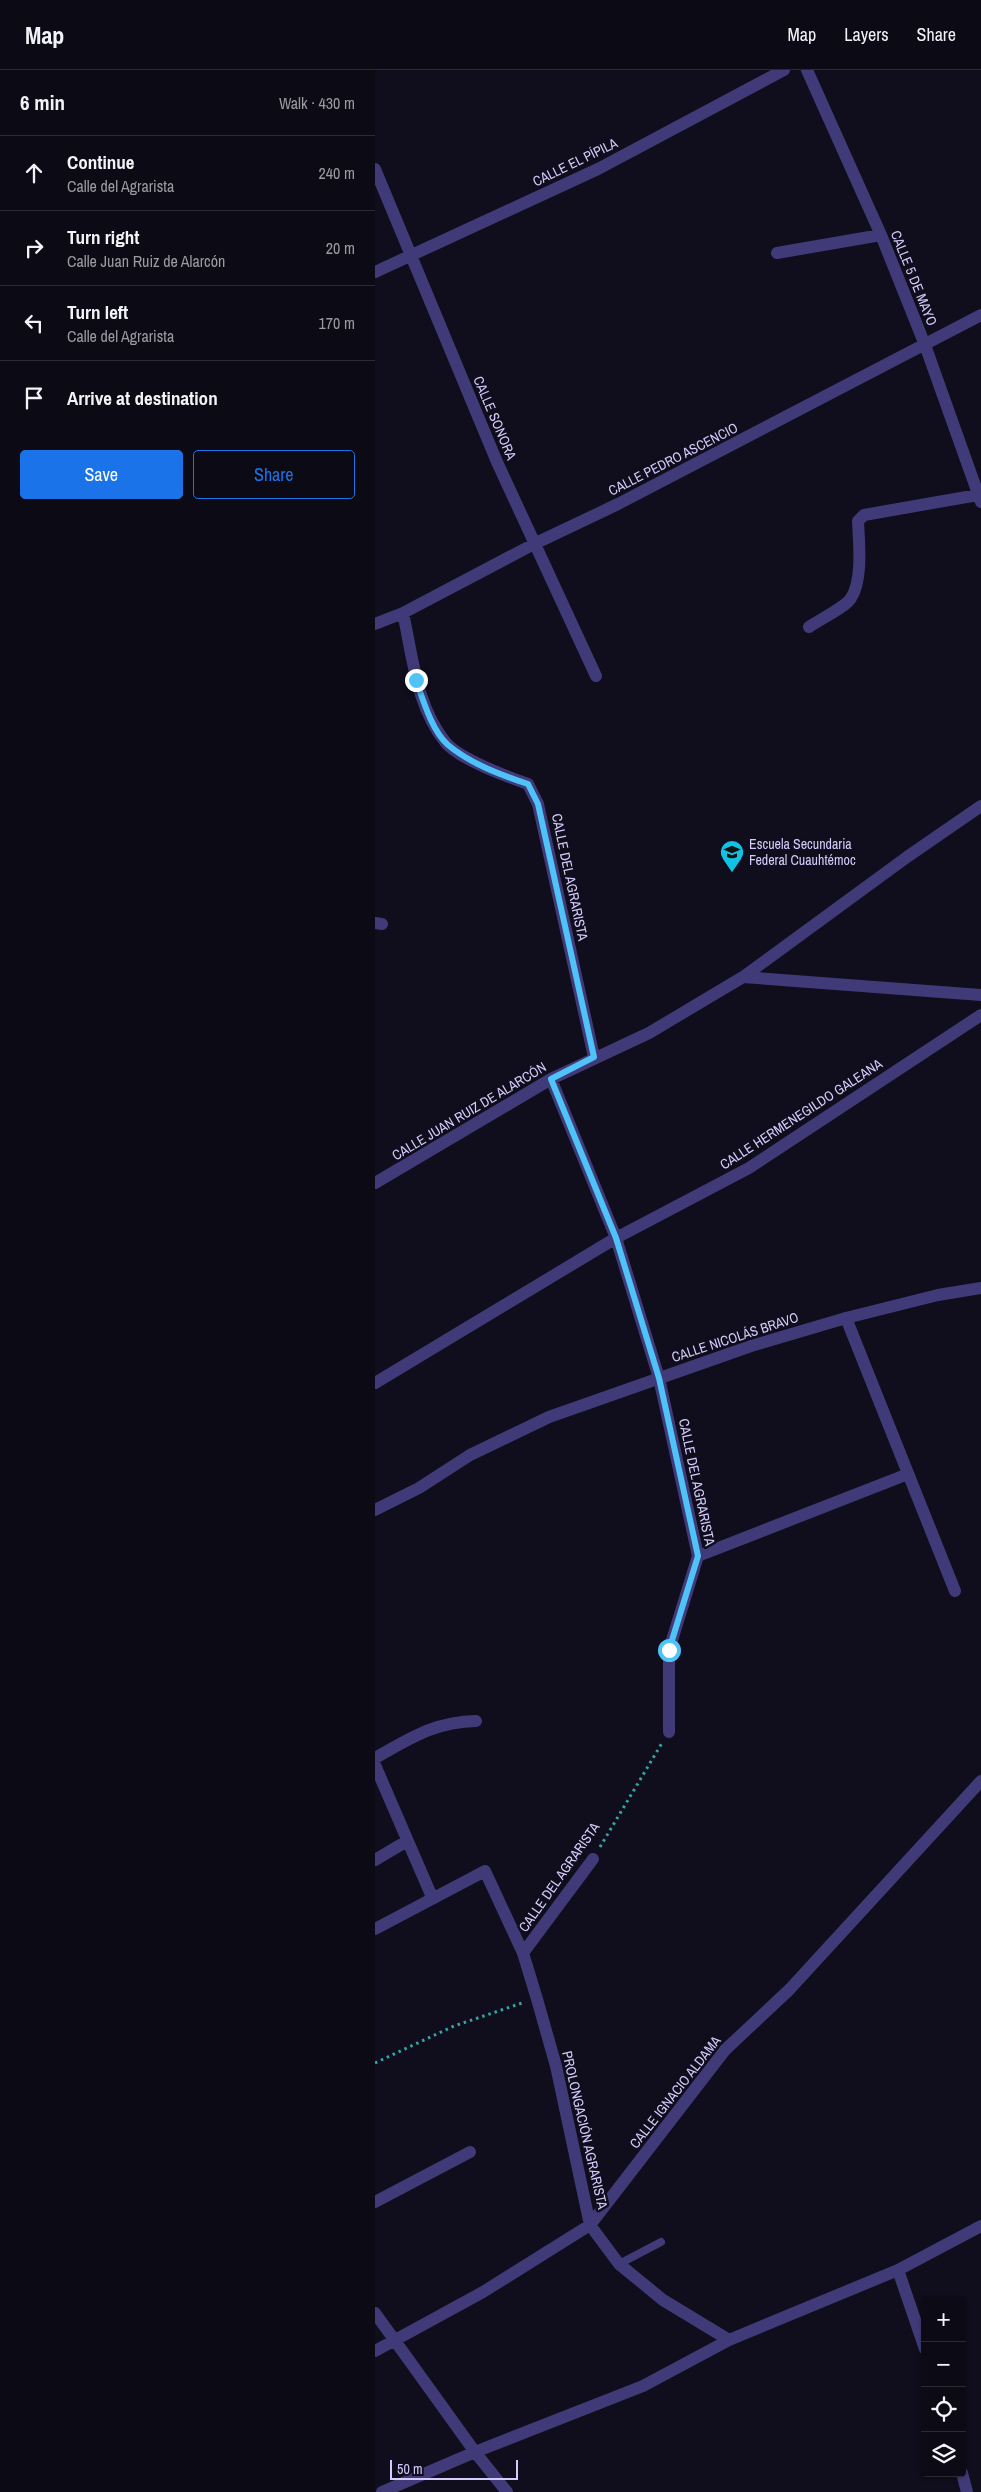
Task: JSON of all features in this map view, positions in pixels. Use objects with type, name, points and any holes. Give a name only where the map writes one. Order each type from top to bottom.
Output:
[{"type":"street","name":"CALLE EL PÍPILA","points":[[375,272],[598,168],[784,70]]},
{"type":"street","name":"CALLE 5 DE MAYO","points":[[807,70],[881,235],[925,345],[980,498]]},
{"type":"street","name":"CALLE SONORA","points":[[375,169],[534,544],[596,676]]},
{"type":"street","points":[[777,252],[881,235]]},
{"type":"street","name":"CALLE PEDRO ASCENCIO","points":[[375,624],[403,613],[534,544],[653,487],[981,315]]},
{"type":"street","points":[[809,627],[851,600],[856,587],[859,559],[858,521],[864,515],[980,498]]},
{"type":"street","name":"CALLE DEL AGRARISTA","points":[[403,613],[416,680],[424,705],[447,745],[493,772],[528,784],[538,804],[594,1057]]},
{"type":"street","name":"CALLE JUAN RUIZ DE ALARCÓN","points":[[375,1184],[551,1079],[594,1057],[649,1034],[743,977],[907,857],[981,806]]},
{"type":"street","points":[[743,977],[981,995]]},
{"type":"street","name":"CALLE HERMENEGILDO GALEANA","points":[[375,1383],[616,1238],[749,1168],[981,1016]]},
{"type":"street","name":"CALLE DEL AGRARISTA","points":[[551,1079],[616,1238],[659,1378],[698,1556],[669,1650],[669,1732]]},
{"type":"street","name":"CALLE NICOLÁS BRAVO","points":[[375,1510],[419,1488],[470,1455],[549,1417],[751,1346],[846,1318],[937,1295],[981,1288]]},
{"type":"street","points":[[846,1318],[955,1591]]},
{"type":"street","points":[[698,1556],[908,1474]]},
{"type":"street","points":[[375,1758],[426,1729],[458,1721],[476,1720]]},
{"type":"street","points":[[375,1765],[432,1897],[375,1929]]},
{"type":"street","name":"CALLE IGNACIO ALDAMA","points":[[375,2351],[483,2292],[590,2225],[725,2050],[789,1990],[981,1781]]},
{"type":"street","points":[[375,1860],[407,1841]]},
{"type":"street","name":"CALLE DEL AGRARISTA","points":[[523,1953],[593,1859]]},
{"type":"street","name":"PROLONGACIÓN AGRARISTA","points":[[432,1897],[485,1870],[523,1953],[537,1999],[556,2066],[590,2225],[619,2264],[663,2300],[729,2340]]},
{"type":"street","points":[[375,2202],[470,2152]]},
{"type":"street","points":[[382,2492],[475,2452],[643,2386],[729,2340],[898,2270],[981,2226]]},
{"type":"street","points":[[898,2270],[923,2342]]},
{"type":"street","points":[[375,2313],[475,2452],[507,2492]]},
{"type":"street","points":[[963,2477],[967,2492]]},
{"type":"lane","points":[[619,2264],[661,2242]]},
{"type":"path","name":"CALLE DEL AGRARISTA","points":[[593,1859],[669,1732]]},
{"type":"path","points":[[375,2063],[454,2026],[537,1999]]},
{"type":"place","name":"Escuela Secundaria Federal Cuauhtémoc","points":[[732,873]]},
{"type":"route","points":[[416,680],[427,713],[447,745],[493,772],[528,784],[538,804],[594,1057],[551,1079],[616,1238],[659,1378],[698,1556],[669,1650]]}]
